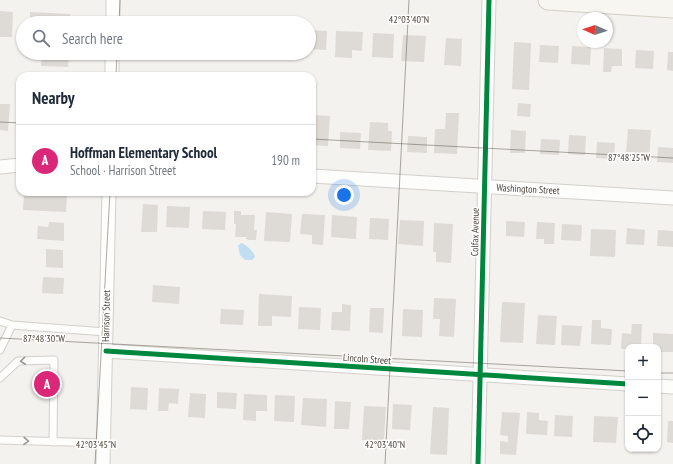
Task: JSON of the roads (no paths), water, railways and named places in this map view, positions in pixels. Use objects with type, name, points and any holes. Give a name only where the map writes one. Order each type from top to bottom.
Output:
[{"type":"main road","points":[[548,0],[673,8]]},
{"type":"street","points":[[113,0],[113,16]]},
{"type":"street","name":"Colfax Avenue","points":[[478,464],[489,0]]},
{"type":"street","points":[[112,60],[112,72]]},
{"type":"street","points":[[0,167],[16,165]]},
{"type":"street","name":"Washington Street","points":[[316,176],[673,198]]},
{"type":"street","name":"Harrison Street","points":[[103,464],[109,196]]},
{"type":"street","name":"Lincoln Street","points":[[106,351],[480,376],[625,384]]},
{"type":"street","points":[[661,386],[673,387]]},
{"type":"lane","points":[[0,321],[12,325],[106,332]]},
{"type":"lane","points":[[0,350],[12,325]]},
{"type":"lane","points":[[0,378],[18,361],[54,360],[53,442]]},
{"type":"lane","points":[[0,440],[104,443]]},
{"type":"water","points":[[241,243],[253,253],[255,257],[252,260],[245,260],[240,255],[238,246]]},
{"type":"place","name":"Hoffman Elementary School","points":[[47,384]]}]
